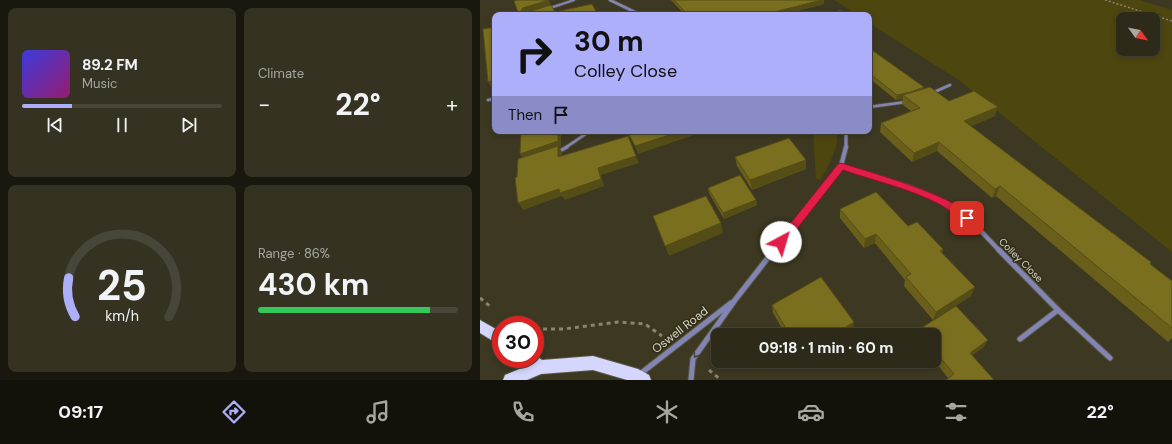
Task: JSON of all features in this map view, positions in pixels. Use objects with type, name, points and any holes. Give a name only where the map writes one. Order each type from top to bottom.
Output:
[{"type":"main road","points":[[480,326],[492,334]]},
{"type":"main road","points":[[544,368],[593,363],[641,378]]},
{"type":"main road","points":[[510,380],[541,368]]},
{"type":"street","points":[[610,0],[635,12]]},
{"type":"street","name":"Oswell Road","points":[[693,359],[735,300],[841,166],[846,150],[846,134]]},
{"type":"street","name":"Colley Close","points":[[841,166],[918,191],[945,203],[967,218],[1058,310],[1110,358]]},
{"type":"street","name":"Oswell Road","points":[[641,378],[675,345],[735,300]]},
{"type":"street","points":[[1020,339],[1058,310]]},
{"type":"street","points":[[691,380],[693,359]]},
{"type":"lane","points":[[547,9],[574,0]]},
{"type":"lane","points":[[931,93],[950,85]]},
{"type":"lane","points":[[488,100],[492,99]]},
{"type":"lane","points":[[872,107],[898,104],[911,100]]},
{"type":"lane","points":[[552,154],[579,140],[586,134]]},
{"type":"path","points":[[1105,0],[1172,21]]},
{"type":"path","points":[[544,330],[564,329],[618,322],[645,324],[675,345]]},
{"type":"path","points":[[693,359],[721,380]]},
{"type":"shaded area","points":[[834,0],[1140,0],[1172,10],[1172,252],[960,81],[872,25],[872,12],[852,12]]},
{"type":"shaded area","points":[[813,134],[837,134],[837,143],[830,163],[821,180],[816,179]]},
{"type":"building","points":[[549,0],[523,8],[521,11],[522,12],[518,12],[514,1]]},
{"type":"building","points":[[674,0],[822,0],[774,12],[685,12]]},
{"type":"building","points":[[592,4],[596,12],[555,12]]},
{"type":"building","points":[[551,5],[555,12],[527,12]]},
{"type":"building","points":[[492,28],[492,81],[488,82],[483,29]]},
{"type":"building","points":[[872,50],[924,87],[897,95],[872,75]]},
{"type":"building","points":[[930,87],[949,101],[974,91],[998,107],[964,121],[1151,262],[1150,264],[1172,281],[1172,328],[1000,186],[995,189],[939,142],[914,153],[881,123],[920,108],[903,95]]},
{"type":"building","points":[[521,134],[558,134],[558,141],[520,154]]},
{"type":"building","points":[[629,134],[673,134],[635,146]]},
{"type":"building","points":[[628,136],[636,156],[598,168],[601,179],[560,193],[559,189],[518,203],[515,178],[517,177],[518,159],[558,146],[558,157]]},
{"type":"building","points":[[789,138],[806,160],[750,180],[735,157]]},
{"type":"building","points":[[740,175],[756,200],[723,213],[708,188]]},
{"type":"building","points":[[876,192],[908,226],[917,222],[943,249],[940,251],[975,287],[936,312],[906,277],[911,274],[876,234],[865,239],[840,209]]},
{"type":"building","points":[[706,196],[721,223],[665,246],[653,216]]},
{"type":"building","points":[[821,277],[854,322],[845,328],[786,328],[772,305]]},
{"type":"building","points":[[956,306],[988,340],[970,353],[994,380],[946,380],[954,374],[941,358],[941,328],[921,328]]},
{"type":"route","points":[[781,242],[841,166],[918,191],[945,203],[967,218]]}]
